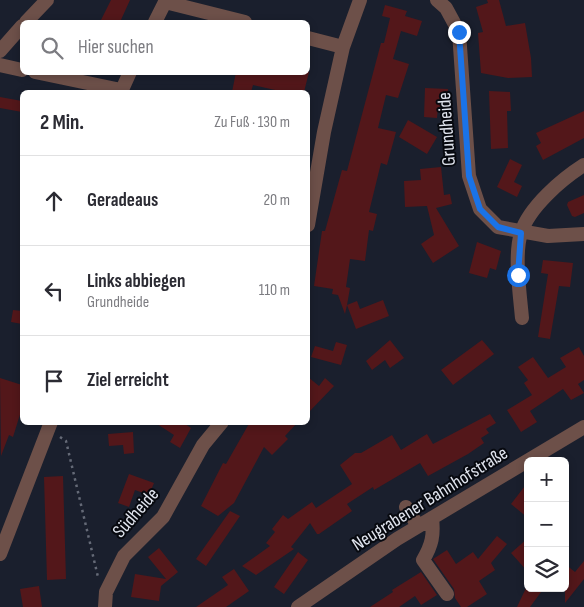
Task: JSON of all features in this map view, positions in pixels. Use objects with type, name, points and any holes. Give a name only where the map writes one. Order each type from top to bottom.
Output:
[{"type":"street","points":[[28,20],[47,0]]},
{"type":"street","points":[[310,213],[324,132],[343,47],[360,0]]},
{"type":"street","name":"Grundheide","points":[[437,0],[446,8],[459,32],[469,176],[480,209],[498,227],[521,233],[548,236],[584,234]]},
{"type":"street","points":[[156,20],[165,1],[237,20]]},
{"type":"street","points":[[0,51],[20,28]]},
{"type":"street","points":[[310,39],[343,47]]},
{"type":"street","points":[[0,65],[20,70]]},
{"type":"street","points":[[49,75],[116,90]]},
{"type":"street","points":[[121,90],[129,75]]},
{"type":"street","points":[[522,318],[518,275],[521,233],[540,201],[584,165]]},
{"type":"street","points":[[0,554],[50,425]]},
{"type":"street","name":"Südheide","points":[[105,607],[106,592],[124,556],[163,517],[203,446],[220,425]]},
{"type":"street","name":"Neugrabener Bahnhofstraße","points":[[298,607],[418,526],[584,427]]},
{"type":"street","points":[[406,507],[418,526]]},
{"type":"street","points":[[432,518],[434,535],[430,547],[422,560],[447,594]]},
{"type":"path","points":[[50,425],[66,441],[95,572],[106,592]]},
{"type":"building","points":[[111,0],[130,0],[121,20],[101,20]]},
{"type":"building","points":[[487,0],[499,0],[506,26],[525,23],[532,77],[508,78],[481,73],[478,33],[483,32],[476,7],[488,3]]},
{"type":"building","points":[[385,5],[407,11],[405,16],[422,21],[417,36],[401,31],[393,59],[409,64],[398,98],[386,95],[378,128],[396,132],[387,165],[381,163],[369,212],[377,214],[373,231],[369,230],[365,261],[350,259],[346,287],[350,288],[345,314],[338,295],[332,294],[333,289],[314,286],[322,231],[325,231],[342,170],[347,171],[381,43],[384,43],[390,18],[382,16]]},
{"type":"building","points":[[235,75],[308,75],[304,90],[275,90],[253,85],[252,90],[232,90]]},
{"type":"building","points":[[425,88],[448,89],[447,107],[438,107],[437,118],[424,117]]},
{"type":"building","points":[[489,91],[510,92],[511,111],[507,111],[508,148],[491,149]]},
{"type":"building","points":[[0,97],[20,101],[20,112],[0,108]]},
{"type":"building","points":[[584,111],[584,138],[543,160],[536,146],[541,143],[536,133]]},
{"type":"building","points":[[408,120],[437,137],[427,154],[399,137]]},
{"type":"building","points":[[510,159],[522,165],[514,182],[522,186],[517,197],[497,187]]},
{"type":"building","points":[[441,167],[444,195],[450,194],[452,204],[436,208],[459,246],[433,263],[421,244],[434,235],[427,206],[405,207],[404,181],[421,180],[420,169]]},
{"type":"building","points":[[584,195],[584,213],[575,217],[572,216],[567,205],[568,202]]},
{"type":"building","points":[[477,242],[501,251],[496,270],[490,268],[487,278],[469,273]]},
{"type":"building","points":[[543,260],[573,263],[570,287],[559,286],[550,339],[538,337],[548,274],[541,273]]},
{"type":"building","points":[[383,300],[389,316],[356,329],[347,305],[357,301],[360,309]]},
{"type":"building","points":[[13,310],[20,311],[20,324],[11,322]]},
{"type":"building","points":[[390,340],[404,358],[390,368],[385,360],[372,370],[366,361]]},
{"type":"building","points":[[482,340],[494,354],[453,385],[441,370]]},
{"type":"building","points":[[336,342],[347,345],[341,365],[311,357],[315,346],[333,351]]},
{"type":"building","points":[[579,347],[584,356],[584,380],[578,384],[584,393],[571,400],[563,389],[530,411],[537,422],[521,432],[507,410],[532,395],[524,383],[528,380],[518,367],[533,357],[548,378],[566,367],[560,358]]},
{"type":"building","points":[[0,378],[20,384],[20,414],[13,437],[9,435],[1,456]]},
{"type":"building","points":[[325,378],[334,386],[310,411],[310,379],[319,386]]},
{"type":"building","points":[[490,414],[496,423],[486,429],[489,433],[481,438],[484,443],[468,454],[428,476],[420,463],[374,490],[373,487],[347,504],[352,511],[319,534],[317,534],[310,523],[291,547],[294,549],[256,575],[242,566],[270,546],[266,543],[275,532],[272,529],[283,515],[288,519],[312,502],[316,508],[352,484],[340,465],[355,453],[361,453],[392,435],[401,450],[427,434],[433,444]]},
{"type":"building","points":[[159,425],[186,425],[191,428],[180,448],[170,442],[174,435]]},
{"type":"building","points":[[248,425],[295,425],[285,436],[288,439],[272,455],[264,447],[234,503],[218,516],[201,506],[223,463],[226,464]]},
{"type":"building","points":[[133,432],[134,453],[124,454],[123,445],[109,446],[108,434]]},
{"type":"building","points":[[129,474],[154,483],[149,495],[135,490],[129,507],[118,503]]},
{"type":"building","points":[[63,476],[66,579],[47,580],[44,477]]},
{"type":"building","points":[[524,487],[524,515],[511,504]]},
{"type":"building","points":[[230,511],[240,516],[206,566],[196,559]]},
{"type":"building","points":[[497,536],[507,544],[491,563],[495,570],[479,581],[487,594],[467,607],[461,607],[455,598],[454,589],[433,559],[447,550],[456,564],[473,552],[478,559]]},
{"type":"building","points":[[524,542],[524,568],[511,553]]},
{"type":"building","points":[[159,548],[178,572],[161,586],[159,601],[131,597],[135,574],[166,579],[148,557]]},
{"type":"building","points":[[298,552],[308,560],[284,594],[274,587]]},
{"type":"building","points":[[584,561],[584,579],[565,603],[565,592],[569,592],[569,567],[575,572]]},
{"type":"building","points":[[234,569],[249,591],[226,607],[196,607],[228,585],[222,577]]},
{"type":"building","points":[[421,572],[437,595],[421,605],[415,596],[399,607],[370,607],[393,592],[392,590]]},
{"type":"building","points":[[39,586],[42,607],[23,607],[20,589]]},
{"type":"building","points":[[524,592],[541,592],[530,607],[517,607]]},
{"type":"route","points":[[459,32],[469,176],[480,209],[498,227],[521,233],[518,275]]}]
